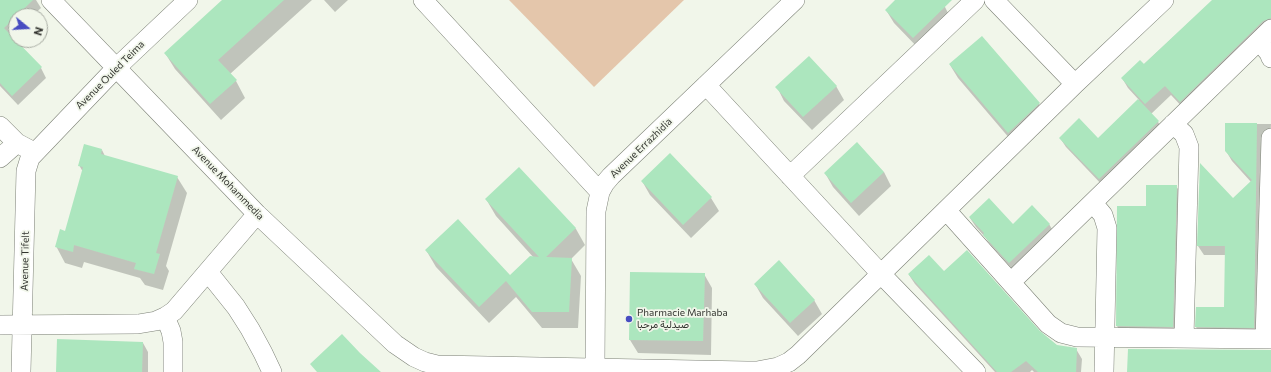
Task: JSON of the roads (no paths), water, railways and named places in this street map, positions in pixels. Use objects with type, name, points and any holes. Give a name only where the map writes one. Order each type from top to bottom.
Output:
[{"type":"street","name":"Avenue Mohammedia","points":[[51,0],[257,214],[395,344],[413,365],[425,362],[437,365],[758,371],[778,369],[798,355],[1075,84],[1164,0]]},
{"type":"street","name":"Avenue Ouled Teima","points":[[34,152],[116,68],[188,0]]},
{"type":"street","points":[[423,0],[600,192]]},
{"type":"street","name":"Avenue Errazhidia","points":[[595,368],[596,211],[600,192],[611,176],[795,0]]},
{"type":"street","points":[[790,176],[975,0]]},
{"type":"street","points":[[994,0],[1075,84]]},
{"type":"street","points":[[1265,35],[1271,58]]},
{"type":"street","points":[[1011,282],[1265,35]]},
{"type":"street","points":[[706,85],[881,274],[976,372]]},
{"type":"street","points":[[1173,124],[1184,134],[1189,147],[1184,338]]},
{"type":"street","points":[[0,126],[17,143],[34,152]]},
{"type":"street","points":[[946,210],[1048,324],[1054,329],[1069,336],[1268,339],[1271,138]]},
{"type":"street","points":[[0,158],[17,143]]},
{"type":"street","name":"Avenue Tifelt","points":[[22,372],[26,171],[34,152]]},
{"type":"street","points":[[1091,204],[1103,215],[1106,228],[1104,372]]},
{"type":"street","points":[[0,325],[147,323],[165,317],[174,311],[257,214]]},
{"type":"street","points":[[208,272],[236,307],[264,353],[272,372]]},
{"type":"street","points":[[165,317],[172,331],[173,372]]},
{"type":"place","name":"Pharmacie Marhaba صيدلية مرحبا","points":[[629,319]]}]
